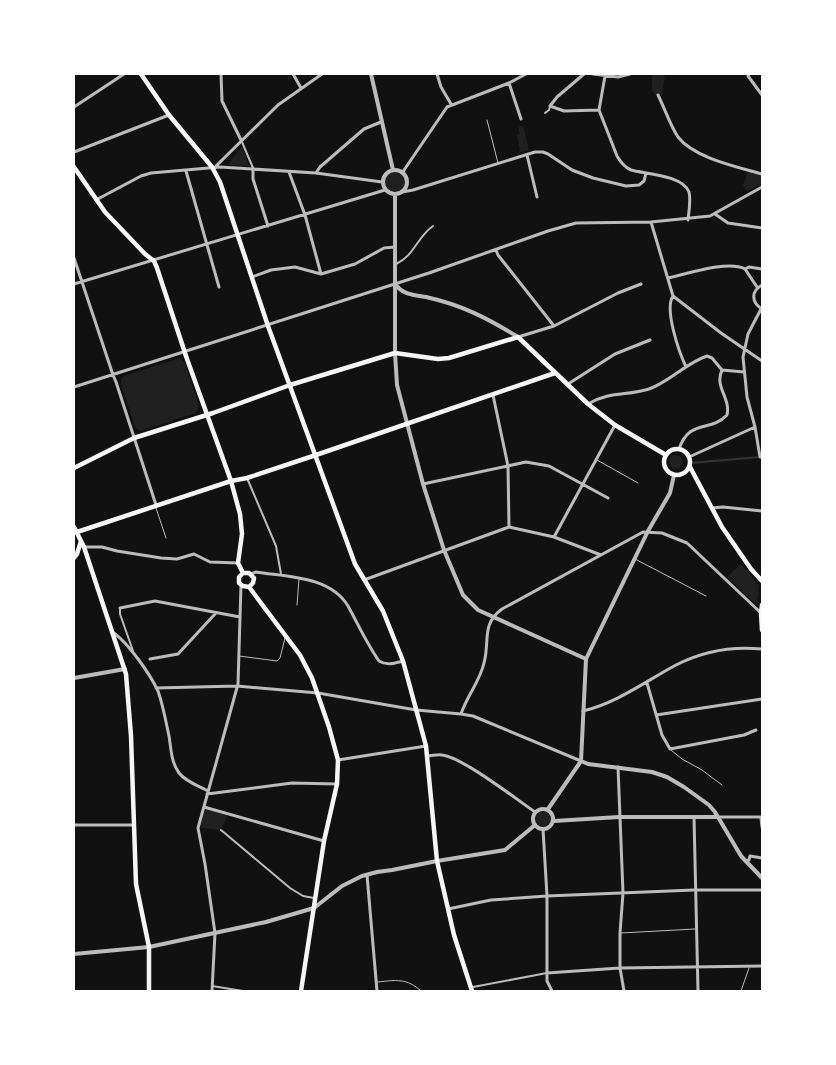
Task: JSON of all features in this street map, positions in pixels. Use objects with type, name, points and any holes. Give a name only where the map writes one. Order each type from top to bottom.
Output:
[{"type":"main road","points":[[141,74],[169,115],[214,167],[268,326],[355,564],[383,611],[403,661],[426,746],[437,861],[447,909],[471,990]]},
{"type":"main road","points":[[74,166],[105,212],[154,261],[158,268],[240,514],[242,534],[238,563],[243,572],[251,574],[254,581],[249,587]]},
{"type":"main road","points":[[74,468],[134,438],[290,385],[395,353],[444,358],[518,337],[588,404],[615,425],[666,455]]},
{"type":"main road","points":[[77,532],[407,425],[556,373]]},
{"type":"main road","points":[[690,467],[686,472],[674,475],[667,471],[665,467],[666,455],[672,450],[679,449],[689,456],[692,473],[711,508],[739,552],[762,581]]},
{"type":"main road","points":[[686,472],[692,473]]},
{"type":"main road","points":[[74,527],[84,547],[125,669],[131,736],[136,884],[149,948],[149,991]]},
{"type":"main road","points":[[74,558],[81,540]]},
{"type":"main road","points":[[243,572],[239,577],[241,585],[249,587],[303,661],[318,693],[338,760],[337,784],[314,898],[301,991]]},
{"type":"main road","points":[[762,605],[762,630]]},
{"type":"street","points":[[74,107],[124,74]]},
{"type":"street","points":[[221,74],[222,101],[253,168],[253,179],[268,226]]},
{"type":"street","points":[[293,74],[302,88]]},
{"type":"street","points":[[214,167],[278,104],[322,74]]},
{"type":"street","points":[[371,74],[393,170]]},
{"type":"street","points":[[437,74],[441,87],[451,104]]},
{"type":"street","points":[[402,172],[442,112],[451,104],[509,83],[526,74]]},
{"type":"street","points":[[545,113],[549,110],[556,97],[584,74]]},
{"type":"street","points":[[593,74],[618,77],[630,74]]},
{"type":"street","points":[[749,74],[748,76],[762,96]]},
{"type":"street","points":[[605,76],[599,110],[621,163],[631,170],[666,177],[686,187],[689,195],[688,220]]},
{"type":"street","points":[[509,83],[520,119]]},
{"type":"street","points":[[658,95],[675,132],[685,144],[703,154],[762,174]]},
{"type":"street","points":[[550,106],[564,111],[599,110]]},
{"type":"street","points":[[74,152],[169,115]]},
{"type":"street","points":[[316,172],[364,129],[381,122]]},
{"type":"street","points":[[395,195],[535,152],[543,152],[580,173],[626,186],[639,185],[644,181],[646,173]]},
{"type":"street","points":[[527,155],[537,197]]},
{"type":"street","points":[[96,200],[141,176],[214,167],[316,172],[382,182]]},
{"type":"street","points":[[382,182],[386,174],[393,170],[402,172]]},
{"type":"street","points":[[186,171],[219,287]]},
{"type":"street","points":[[289,172],[305,215],[321,274]]},
{"type":"street","points":[[402,172],[407,182],[402,192]]},
{"type":"street","points":[[382,182],[386,190],[395,195]]},
{"type":"street","points":[[74,387],[268,326],[548,231],[576,223],[688,220],[715,214],[762,187]]},
{"type":"street","points":[[74,284],[386,190]]},
{"type":"street","points":[[395,195],[395,353],[397,385],[423,484],[444,550],[463,595],[478,610],[586,659]]},
{"type":"street","points":[[715,214],[728,222],[762,228]]},
{"type":"street","points":[[651,222],[673,296],[670,305],[672,317],[680,353],[686,367]]},
{"type":"street","points":[[396,264],[412,253],[424,232],[433,226]]},
{"type":"street","points":[[252,277],[271,270],[296,267],[321,274],[355,264],[384,248],[395,247]]},
{"type":"street","points":[[496,250],[554,326]]},
{"type":"street","points":[[74,258],[156,505]]},
{"type":"street","points":[[668,278],[722,267],[738,266],[745,269],[757,288]]},
{"type":"street","points":[[745,269],[749,267],[762,269]]},
{"type":"street","points":[[395,284],[403,292],[472,310],[518,337],[554,326],[618,293],[641,284]]},
{"type":"street","points":[[761,457],[747,397],[744,347],[751,327],[762,309],[754,299],[755,291],[762,284]]},
{"type":"street","points":[[673,296],[721,333],[762,361]]},
{"type":"street","points":[[568,384],[615,354],[650,340]]},
{"type":"street","points":[[588,404],[610,394],[651,388],[707,356],[712,358],[722,370],[744,372]]},
{"type":"street","points":[[679,449],[684,437],[688,433],[717,422],[727,415],[726,402],[719,379],[722,370]]},
{"type":"street","points":[[493,395],[508,466],[509,527]]},
{"type":"street","points":[[554,537],[615,425]]},
{"type":"street","points":[[689,456],[755,427]]},
{"type":"street","points":[[423,484],[526,462],[549,466],[608,498]]},
{"type":"street","points":[[548,809],[581,761],[586,659],[648,531],[670,493],[674,475]]},
{"type":"street","points":[[247,478],[276,546],[281,576]]},
{"type":"street","points":[[711,508],[723,507],[762,511]]},
{"type":"street","points":[[364,580],[509,527],[554,537],[601,555]]},
{"type":"street","points":[[462,714],[485,662],[487,634],[493,617],[502,609],[643,532],[662,533],[691,545],[761,613]]},
{"type":"street","points":[[84,547],[102,547],[161,558],[177,559],[194,554],[210,562],[238,563]]},
{"type":"street","points":[[251,574],[256,572],[322,584],[339,595],[347,604],[380,661],[386,664],[403,661]]},
{"type":"street","points":[[212,991],[215,933],[198,828],[238,684],[241,585]]},
{"type":"street","points":[[132,653],[120,614],[120,608],[156,601],[215,614],[240,617]]},
{"type":"street","points":[[150,659],[178,654],[215,614]]},
{"type":"street","points":[[114,633],[121,638],[156,688],[169,735],[175,766],[185,778],[207,793],[292,783],[337,784]]},
{"type":"street","points":[[583,711],[595,708],[647,683],[675,665],[704,654],[735,648],[762,648]]},
{"type":"street","points":[[74,678],[125,669]]},
{"type":"street","points":[[647,683],[662,735],[670,749],[756,730]]},
{"type":"street","points":[[156,688],[237,686],[318,693],[416,710],[473,716],[588,764],[641,770],[667,777],[705,802],[718,817],[746,861],[762,878]]},
{"type":"street","points":[[656,715],[762,699]]},
{"type":"street","points":[[338,760],[426,746]]},
{"type":"street","points":[[427,756],[442,755],[465,765],[535,812]]},
{"type":"street","points":[[618,767],[623,893],[620,968],[624,991]]},
{"type":"street","points":[[204,807],[324,841]]},
{"type":"street","points":[[541,809],[548,809],[553,814],[554,821],[551,826],[543,829],[534,825],[533,818],[535,812],[541,809]]},
{"type":"street","points":[[694,816],[694,890],[698,991]]},
{"type":"street","points":[[554,821],[619,817],[762,817],[762,827]]},
{"type":"street","points":[[74,825],[134,825]]},
{"type":"street","points":[[74,954],[149,948],[244,928],[314,908],[342,886],[367,875],[505,850],[534,825]]},
{"type":"street","points":[[543,829],[547,896],[547,981],[552,991]]},
{"type":"street","points":[[221,830],[290,888],[303,896],[314,898]]},
{"type":"street","points":[[746,861],[749,860],[750,856],[762,858]]},
{"type":"street","points":[[367,875],[378,991]]},
{"type":"street","points":[[447,909],[491,900],[547,896],[694,890],[762,890]]},
{"type":"street","points":[[471,990],[547,973],[620,968],[762,966]]},
{"type":"street","points":[[212,986],[243,991]]},
{"type":"lane","points":[[487,120],[498,164]]},
{"type":"lane","points":[[596,460],[638,483]]},
{"type":"lane","points":[[156,505],[166,538]]},
{"type":"lane","points":[[635,559],[706,596]]},
{"type":"lane","points":[[297,605],[298,579]]},
{"type":"lane","points":[[239,656],[278,661],[285,637]]},
{"type":"lane","points":[[670,749],[722,785]]},
{"type":"lane","points":[[620,933],[696,929]]},
{"type":"lane","points":[[741,991],[750,965]]},
{"type":"lane","points":[[377,982],[401,980],[408,982],[421,991]]},
{"type":"shaded area","points":[[652,75],[665,75],[662,95],[655,95],[652,90]]},
{"type":"shaded area","points":[[523,126],[529,150],[518,153],[520,150],[517,135],[519,134],[519,127]]},
{"type":"shaded area","points":[[242,146],[249,166],[228,165]]},
{"type":"shaded area","points":[[748,171],[762,176],[762,184],[747,191],[743,185]]},
{"type":"shaded area","points":[[391,172],[399,172],[405,178],[405,186],[399,192],[391,192],[385,186],[385,178]]},
{"type":"shaded area","points":[[181,359],[185,363],[199,406],[196,413],[141,431],[135,427],[121,379],[124,376]]},
{"type":"shaded area","points":[[673,455],[679,455],[683,462],[679,469],[673,469],[669,465],[669,459]]},
{"type":"shaded area","points":[[741,564],[759,585],[757,605],[727,577]]},
{"type":"shaded area","points":[[208,808],[228,815],[221,830],[200,828],[203,815]]},
{"type":"shaded area","points":[[540,812],[546,812],[550,819],[546,826],[540,826],[536,822],[536,816]]},
{"type":"waterway","points":[[690,463],[760,457]]}]
